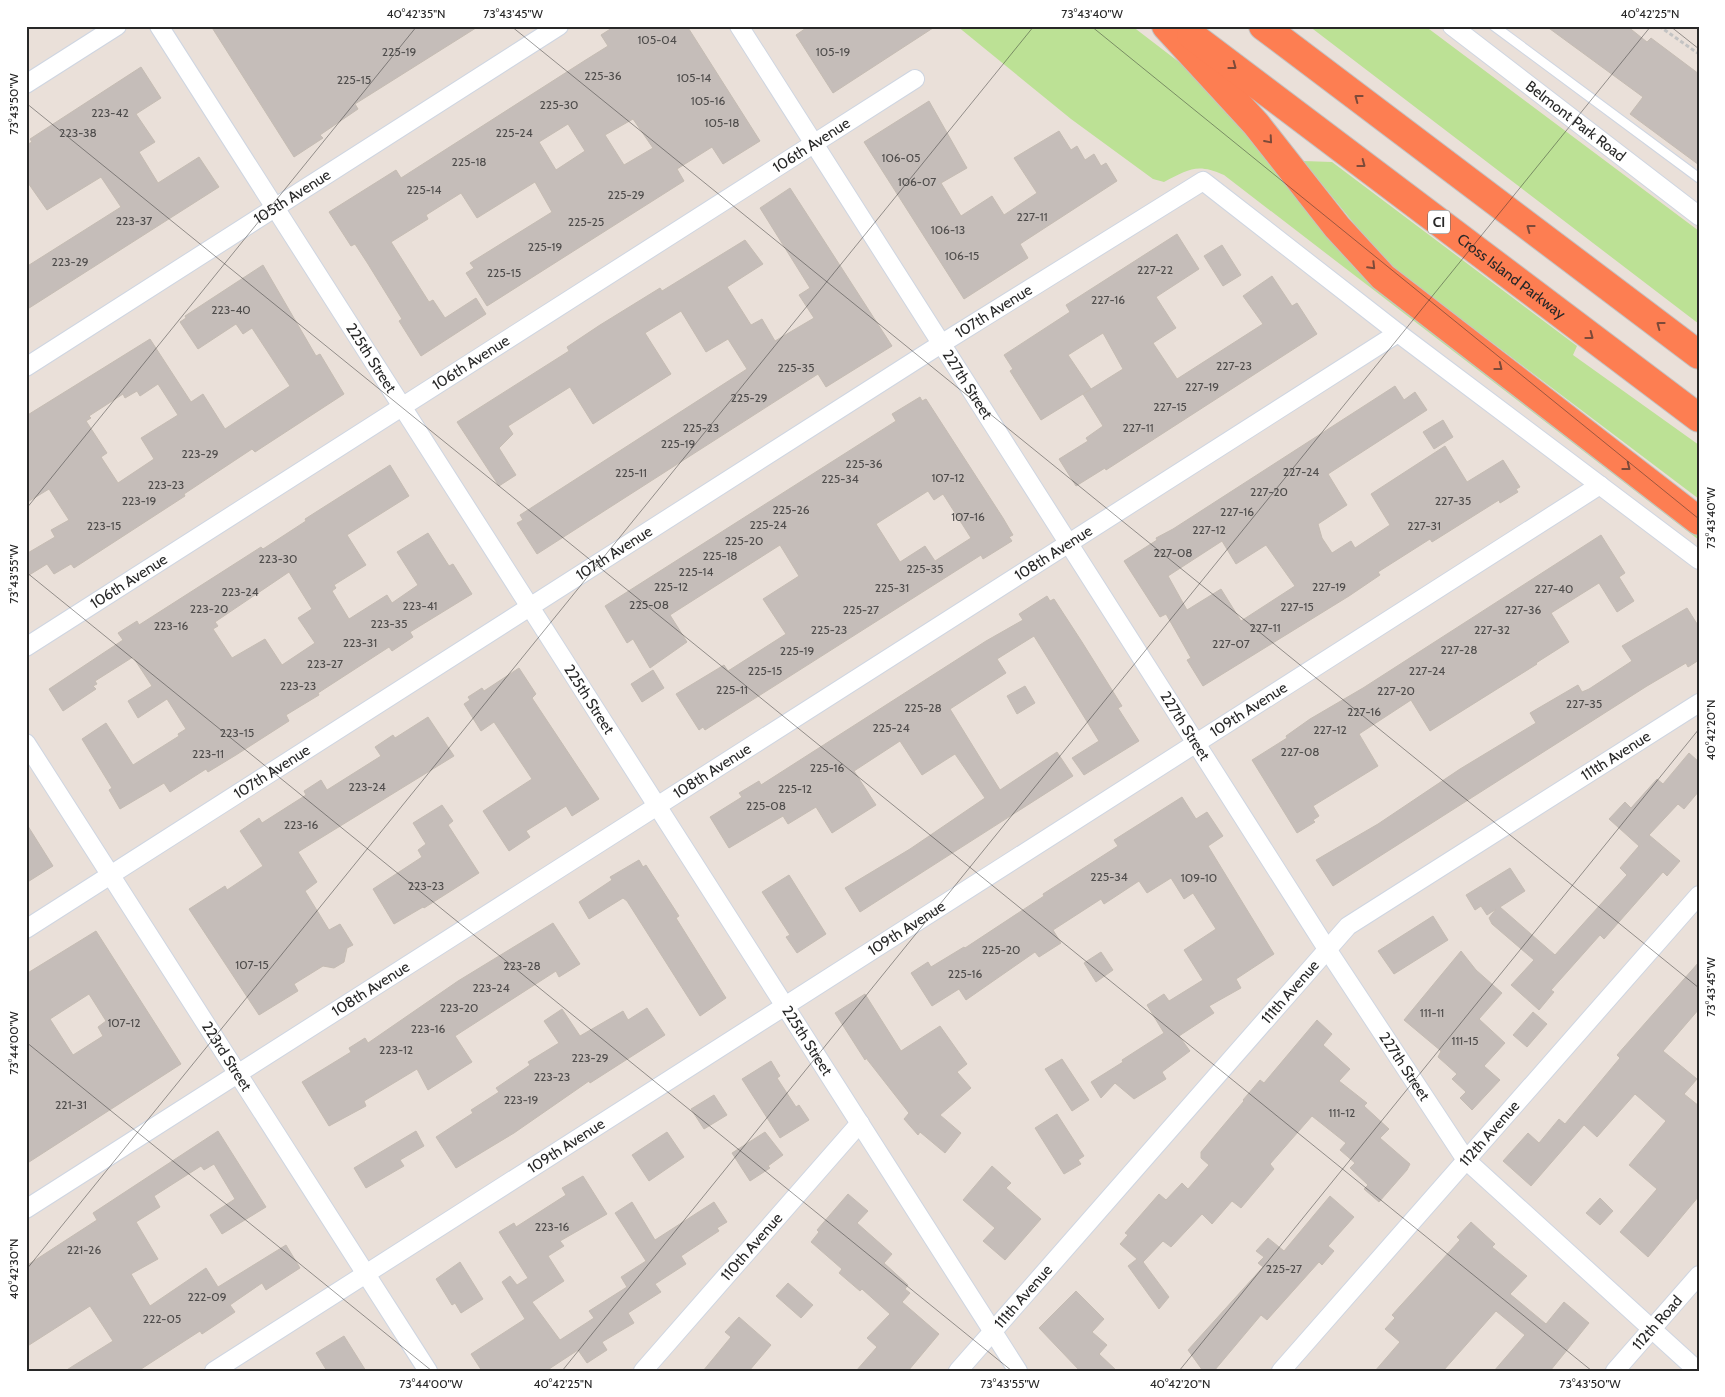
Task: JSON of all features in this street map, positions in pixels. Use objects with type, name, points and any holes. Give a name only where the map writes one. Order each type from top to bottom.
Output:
[{"type":"highway","points":[[1166,26],[1256,124],[1337,227],[1383,277],[1699,521]]},
{"type":"highway","name":"Cross Island Parkway","points":[[1180,26],[1699,418]]},
{"type":"highway","points":[[1263,26],[1699,355]]},
{"type":"street","points":[[26,84],[117,26]]},
{"type":"street","name":"225th Street","points":[[159,26],[402,407],[532,606],[657,806],[1018,1371]]},
{"type":"street","name":"105th Avenue","points":[[26,366],[559,26]]},
{"type":"street","name":"227th Street","points":[[738,26],[1068,544],[1466,1160],[1698,1371]]},
{"type":"street","name":"Belmont Park Road","points":[[1452,26],[1699,216]]},
{"type":"street","name":"106th Avenue","points":[[26,646],[915,79]]},
{"type":"street","name":"107th Avenue","points":[[26,928],[941,344],[1203,181],[1398,333]]},
{"type":"street","points":[[1398,333],[1699,560]]},
{"type":"street","name":"108th Avenue","points":[[26,1209],[1398,333]]},
{"type":"street","name":"109th Avenue","points":[[214,1371],[1600,485]]},
{"type":"street","name":"111th Avenue","points":[[958,1371],[1348,926],[1699,703]]},
{"type":"street","name":"223rd Street","points":[[26,743],[428,1371]]},
{"type":"street","name":"112th Avenue","points":[[1281,1371],[1699,895]]},
{"type":"street","name":"110th Avenue","points":[[643,1371],[860,1123]]},
{"type":"street","name":"112th Road","points":[[1615,1371],[1699,1275]]},
{"type":"lane","points":[[1494,26],[1699,178]]},
{"type":"path","points":[[1659,26],[1699,54]]},
{"type":"green space","points":[[957,26],[1132,26],[1205,82],[1337,244],[1699,529],[1699,540],[1224,175],[1207,169],[1193,169],[1164,182],[1153,179],[1071,119]]},
{"type":"green space","points":[[1309,26],[1425,26],[1699,231],[1699,324]]},
{"type":"green space","points":[[1303,161],[1332,162],[1577,346],[1573,355],[1699,445],[1699,499],[1396,270],[1356,226]]},
{"type":"building","points":[[211,26],[479,26],[355,104],[358,109],[320,135],[323,138],[294,157]]},
{"type":"building","points":[[615,26],[687,26],[760,141],[723,164],[712,147],[677,169],[684,181],[487,306],[466,273],[474,268],[470,263],[552,212],[535,182],[477,218],[461,193],[426,215],[428,219],[391,242],[429,302],[433,300],[445,318],[476,298],[486,314],[421,356],[399,321],[402,319],[368,264],[355,244],[351,246],[329,212],[396,170],[401,178],[608,46],[601,35]],"holes":[[[633,119],[653,148],[624,165],[605,135]],[[568,124],[585,151],[556,170],[539,142]]]},
{"type":"building","points":[[809,26],[936,26],[833,93],[796,35]]},
{"type":"building","points":[[1546,26],[1627,26],[1647,42],[1651,38],[1699,74],[1699,165],[1630,114],[1643,97]]},
{"type":"building","points":[[141,67],[161,98],[136,114],[155,142],[139,152],[158,183],[199,157],[219,187],[26,310],[26,267],[121,207],[101,177],[47,210],[26,180],[26,145],[32,142],[30,139]]},
{"type":"building","points":[[929,101],[967,168],[941,183],[961,216],[992,196],[1004,215],[1037,193],[1014,158],[1059,131],[1071,150],[1077,146],[1085,160],[1094,154],[1101,166],[1106,163],[1117,181],[1020,244],[1028,258],[964,299],[864,142]]},
{"type":"building","points":[[790,188],[892,346],[826,387],[818,374],[537,554],[517,523],[523,520],[520,515],[747,369],[728,339],[706,352],[681,311],[645,333],[671,374],[593,424],[570,387],[508,426],[513,434],[499,448],[516,475],[499,486],[457,422],[569,351],[567,347],[600,325],[660,288],[662,291],[745,240],[763,264],[727,287],[751,325],[762,319],[775,341],[814,318],[799,295],[810,288],[760,208]]},
{"type":"building","points":[[1177,234],[1199,269],[1156,297],[1176,328],[1153,343],[1177,379],[1263,324],[1243,296],[1272,276],[1292,306],[1297,303],[1317,334],[1106,470],[1105,468],[1076,486],[1059,459],[1088,441],[1086,438],[1103,426],[1083,394],[1091,389],[1041,420],[1010,371],[1013,369],[1004,355],[1070,312],[1066,305]],"holes":[[[1103,333],[1123,369],[1091,389],[1068,355]]]},
{"type":"building","points":[[1222,245],[1241,275],[1223,286],[1204,256]]},
{"type":"building","points":[[263,265],[316,356],[320,354],[344,394],[255,452],[252,449],[184,494],[185,496],[74,568],[71,564],[54,574],[47,564],[26,577],[26,554],[55,537],[51,530],[69,520],[49,489],[26,503],[26,416],[150,339],[191,402],[203,394],[225,429],[290,386],[252,328],[243,334],[236,324],[198,349],[180,322],[186,318],[185,316]],"holes":[[[158,384],[178,415],[141,438],[154,459],[118,483],[101,457],[107,453],[86,421],[91,418],[89,416],[123,394],[125,398],[137,391],[140,396]]]},
{"type":"building","points":[[1395,386],[1404,400],[1415,392],[1427,410],[1328,474],[1347,505],[1318,524],[1322,538],[1332,553],[1351,541],[1355,548],[1390,525],[1371,494],[1445,446],[1467,482],[1503,460],[1520,487],[1516,489],[1518,492],[1500,503],[1499,500],[1432,542],[1430,539],[1378,572],[1380,575],[1349,596],[1203,686],[1187,660],[1191,658],[1166,614],[1160,617],[1124,561],[1157,540],[1156,538],[1173,529]],"holes":[[[1222,541],[1236,564],[1266,545],[1295,586],[1241,621],[1221,589],[1187,610],[1168,576]]]},
{"type":"building","points":[[920,397],[922,401],[926,399],[1003,518],[1013,535],[1009,537],[1012,541],[983,559],[981,555],[705,730],[703,727],[699,730],[676,694],[724,665],[728,671],[786,634],[763,599],[799,576],[780,545],[670,615],[687,642],[650,668],[633,639],[627,643],[605,606],[896,421],[892,414]],"holes":[[[928,491],[934,500],[943,494],[971,538],[935,561],[925,546],[900,562],[876,524]]]},
{"type":"building","points":[[1443,420],[1453,437],[1434,449],[1423,432]]},
{"type":"building","points":[[390,465],[409,496],[347,535],[366,565],[334,585],[336,588],[332,591],[349,619],[387,595],[392,603],[418,585],[397,552],[428,533],[449,566],[453,564],[472,594],[410,632],[413,637],[392,651],[389,647],[318,693],[319,695],[286,715],[289,721],[236,755],[208,772],[206,769],[170,792],[164,783],[120,809],[109,790],[112,788],[82,739],[106,723],[133,765],[179,736],[178,734],[186,729],[167,699],[138,718],[128,701],[152,686],[133,657],[95,681],[97,684],[93,686],[96,689],[63,711],[49,689],[123,640],[118,633],[137,621],[139,625],[261,547],[263,549],[306,521],[305,519]],"holes":[[[289,572],[312,609],[298,618],[315,643],[282,665],[265,639],[232,658],[213,629],[218,626],[215,622]]]},
{"type":"building","points":[[1601,535],[1625,573],[1619,577],[1634,601],[1617,612],[1599,583],[1551,613],[1569,642],[1537,664],[1430,731],[1411,700],[1359,734],[1378,766],[1313,806],[1319,816],[1313,820],[1315,822],[1297,833],[1252,760],[1287,738],[1286,736],[1310,719],[1363,688]]},
{"type":"building","points":[[1047,596],[1050,601],[1054,599],[1082,642],[1122,706],[1118,708],[1139,741],[1084,775],[1072,758],[1099,741],[1034,636],[997,659],[1006,673],[950,709],[1000,790],[1057,752],[1073,776],[860,912],[845,888],[910,849],[985,798],[955,754],[922,775],[900,741],[854,771],[876,805],[832,833],[816,807],[788,824],[783,816],[729,848],[710,817],[742,797],[739,793],[759,781],[761,785],[986,641],[1023,620],[1019,614]]},
{"type":"building","points":[[1687,608],[1699,627],[1699,660],[1688,667],[1686,663],[1647,686],[1333,886],[1316,860],[1378,824],[1460,769],[1536,723],[1530,713],[1578,685],[1582,692],[1589,689],[1632,661],[1622,646]]},
{"type":"building","points":[[519,668],[536,694],[532,698],[599,799],[572,816],[566,806],[526,831],[530,837],[509,851],[483,811],[532,779],[494,722],[481,731],[464,704],[470,700],[468,697],[482,688],[484,691]]},
{"type":"building","points":[[653,670],[664,688],[642,702],[631,684]]},
{"type":"building","points":[[1025,686],[1035,703],[1017,714],[1007,696]]},
{"type":"building","points":[[428,717],[454,756],[298,852],[317,882],[305,891],[329,930],[340,924],[353,945],[347,948],[344,962],[334,968],[323,966],[294,984],[298,991],[259,1015],[189,909],[225,886],[227,890],[263,866],[240,831],[259,818],[262,823],[306,795],[304,791],[321,780],[327,790],[381,756],[375,747],[393,735],[395,738]]},
{"type":"building","points":[[1689,753],[1699,762],[1699,791],[1684,809],[1678,804],[1649,835],[1680,861],[1667,876],[1663,872],[1604,939],[1600,935],[1551,990],[1554,992],[1539,1010],[1511,985],[1534,960],[1492,924],[1489,918],[1496,909],[1487,915],[1481,906],[1475,910],[1466,895],[1510,868],[1525,891],[1500,907],[1555,955],[1627,875],[1620,868],[1639,846],[1609,819],[1625,802],[1631,808],[1657,779],[1663,784]]},
{"type":"building","points":[[1182,797],[1196,819],[1207,812],[1223,836],[1208,846],[1274,954],[1236,979],[1241,988],[1209,1006],[1214,1013],[1179,1036],[1190,1051],[1162,1072],[1166,1079],[1134,1099],[1115,1083],[1101,1098],[1091,1082],[1164,1033],[1147,1005],[1164,994],[1169,1001],[1203,980],[1184,950],[1216,929],[1193,893],[1184,899],[1171,878],[1147,893],[1139,881],[1104,904],[1101,899],[1053,930],[1061,943],[1039,957],[1035,952],[966,1000],[959,989],[932,1006],[911,973],[928,962],[931,967],[965,948],[1044,896],[1043,894],[1118,846],[1114,840]]},
{"type":"building","points":[[442,805],[453,821],[448,825],[479,873],[424,908],[394,924],[373,889],[422,857],[418,850],[426,844],[413,823]]},
{"type":"building","points":[[26,823],[53,866],[26,883]]},
{"type":"building","points":[[639,860],[643,867],[646,865],[679,916],[676,918],[726,998],[700,1016],[627,901],[623,898],[589,919],[579,902],[612,880],[610,877]]},
{"type":"building","points":[[789,875],[826,934],[797,953],[786,937],[790,935],[762,892]]},
{"type":"building","points":[[1433,916],[1448,940],[1394,974],[1378,951]]},
{"type":"building","points":[[553,923],[580,964],[559,977],[556,971],[455,1036],[472,1062],[428,1090],[417,1069],[364,1101],[366,1106],[329,1126],[302,1082],[351,1052],[349,1048],[365,1038],[368,1043],[458,981]]},
{"type":"building","points":[[96,931],[181,1064],[26,1164],[26,974]],"holes":[[[89,994],[106,1021],[98,1027],[103,1036],[73,1055],[50,1019]]]},
{"type":"building","points":[[1461,951],[1476,970],[1502,993],[1479,1019],[1505,1043],[1484,1066],[1500,1080],[1472,1110],[1460,1098],[1466,1092],[1452,1079],[1457,1074],[1438,1057],[1441,1051],[1404,1020]]},
{"type":"building","points":[[1101,952],[1113,970],[1096,982],[1084,963]]},
{"type":"building","points":[[1699,962],[1699,1009],[1663,1051],[1697,1079],[1684,1094],[1699,1106],[1699,1196],[1648,1257],[1620,1232],[1657,1189],[1629,1165],[1666,1121],[1635,1094],[1597,1137],[1584,1125],[1531,1186],[1503,1161],[1528,1133],[1539,1143],[1559,1119],[1565,1124],[1620,1058],[1617,1055]]},
{"type":"building","points":[[865,994],[901,1051],[940,1026],[967,1064],[957,1072],[971,1088],[940,1115],[961,1133],[945,1153],[920,1132],[918,1135],[904,1119],[909,1113],[866,1058],[865,1060],[835,1013]]},
{"type":"building","points":[[647,1008],[665,1035],[590,1083],[589,1081],[514,1133],[456,1168],[436,1137],[473,1113],[471,1110],[499,1092],[496,1088],[530,1065],[528,1062],[559,1043],[544,1021],[562,1009],[580,1036],[623,1011],[628,1020]]},
{"type":"building","points":[[1533,1012],[1547,1024],[1527,1047],[1513,1035]]},
{"type":"building","points":[[1317,1020],[1332,1034],[1323,1045],[1350,1069],[1339,1081],[1367,1103],[1364,1106],[1389,1129],[1380,1138],[1410,1164],[1407,1170],[1379,1202],[1364,1189],[1368,1185],[1350,1168],[1355,1163],[1340,1150],[1346,1143],[1312,1116],[1270,1164],[1274,1169],[1241,1208],[1232,1201],[1212,1224],[1202,1214],[1171,1247],[1163,1241],[1143,1262],[1169,1297],[1159,1309],[1128,1266],[1137,1259],[1120,1244],[1128,1235],[1125,1233],[1159,1194],[1166,1200],[1182,1183],[1188,1189],[1209,1165],[1201,1158],[1201,1152],[1260,1080],[1264,1083]]},
{"type":"building","points":[[1062,1059],[1089,1100],[1072,1111],[1045,1069]]},
{"type":"building","points":[[771,1061],[780,1076],[777,1078],[796,1107],[799,1105],[809,1120],[780,1138],[742,1079]]},
{"type":"building","points":[[714,1095],[727,1115],[704,1129],[691,1109]]},
{"type":"building","points":[[1057,1114],[1084,1156],[1078,1160],[1081,1164],[1064,1174],[1035,1128]]},
{"type":"building","points":[[218,1131],[266,1207],[222,1234],[210,1215],[235,1199],[214,1164],[204,1170],[201,1166],[154,1196],[160,1207],[136,1222],[158,1259],[131,1274],[150,1306],[206,1268],[218,1287],[286,1245],[300,1268],[266,1290],[262,1283],[230,1305],[235,1312],[202,1334],[200,1331],[138,1371],[65,1371],[113,1341],[90,1306],[26,1347],[26,1266],[97,1220],[93,1213]]},
{"type":"building","points":[[416,1131],[424,1146],[400,1160],[404,1166],[366,1188],[354,1168]]},
{"type":"building","points":[[667,1132],[684,1157],[649,1181],[632,1155]]},
{"type":"building","points":[[765,1132],[783,1155],[768,1166],[770,1168],[750,1181],[732,1153]]},
{"type":"building","points":[[992,1166],[1011,1183],[1006,1188],[1041,1219],[1005,1260],[983,1241],[995,1228],[963,1200]]},
{"type":"building","points":[[583,1176],[607,1214],[560,1241],[564,1246],[548,1256],[564,1281],[532,1302],[560,1340],[594,1318],[589,1311],[627,1287],[621,1277],[646,1261],[615,1213],[632,1202],[655,1240],[714,1202],[727,1222],[717,1228],[719,1231],[681,1256],[686,1264],[655,1284],[661,1292],[628,1313],[634,1323],[602,1342],[607,1350],[587,1363],[578,1350],[546,1371],[482,1371],[471,1354],[525,1319],[502,1282],[510,1276],[517,1285],[528,1278],[499,1232],[514,1223],[516,1227],[566,1195],[562,1188]]},
{"type":"building","points":[[848,1194],[868,1211],[857,1223],[892,1254],[884,1263],[908,1285],[905,1289],[910,1293],[902,1302],[939,1334],[908,1371],[856,1371],[877,1347],[867,1338],[890,1314],[862,1289],[860,1291],[839,1273],[842,1269],[811,1242],[819,1232],[817,1230]]},
{"type":"building","points":[[1330,1196],[1354,1217],[1328,1246],[1334,1251],[1322,1265],[1319,1262],[1267,1320],[1261,1315],[1214,1371],[1203,1371],[1188,1350],[1263,1267],[1258,1263],[1264,1257],[1256,1251],[1268,1238],[1284,1251]]},
{"type":"building","points":[[1600,1198],[1613,1211],[1600,1225],[1586,1213]]},
{"type":"building","points":[[1471,1222],[1495,1244],[1492,1247],[1527,1276],[1510,1294],[1546,1324],[1564,1302],[1589,1323],[1550,1371],[1494,1371],[1525,1335],[1496,1311],[1443,1371],[1375,1371],[1400,1342],[1385,1329],[1395,1318],[1392,1315],[1460,1240],[1457,1237]]},
{"type":"building","points":[[460,1262],[483,1299],[461,1313],[455,1303],[452,1305],[436,1279]]},
{"type":"building","points":[[788,1283],[813,1305],[801,1318],[776,1296]]},
{"type":"building","points":[[1076,1291],[1104,1319],[1092,1332],[1107,1345],[1099,1354],[1117,1371],[1080,1371],[1039,1328]]},
{"type":"building","points":[[739,1317],[771,1345],[749,1371],[703,1371],[731,1337],[725,1332]]},
{"type":"building","points":[[344,1336],[366,1371],[327,1371],[316,1353]]}]
